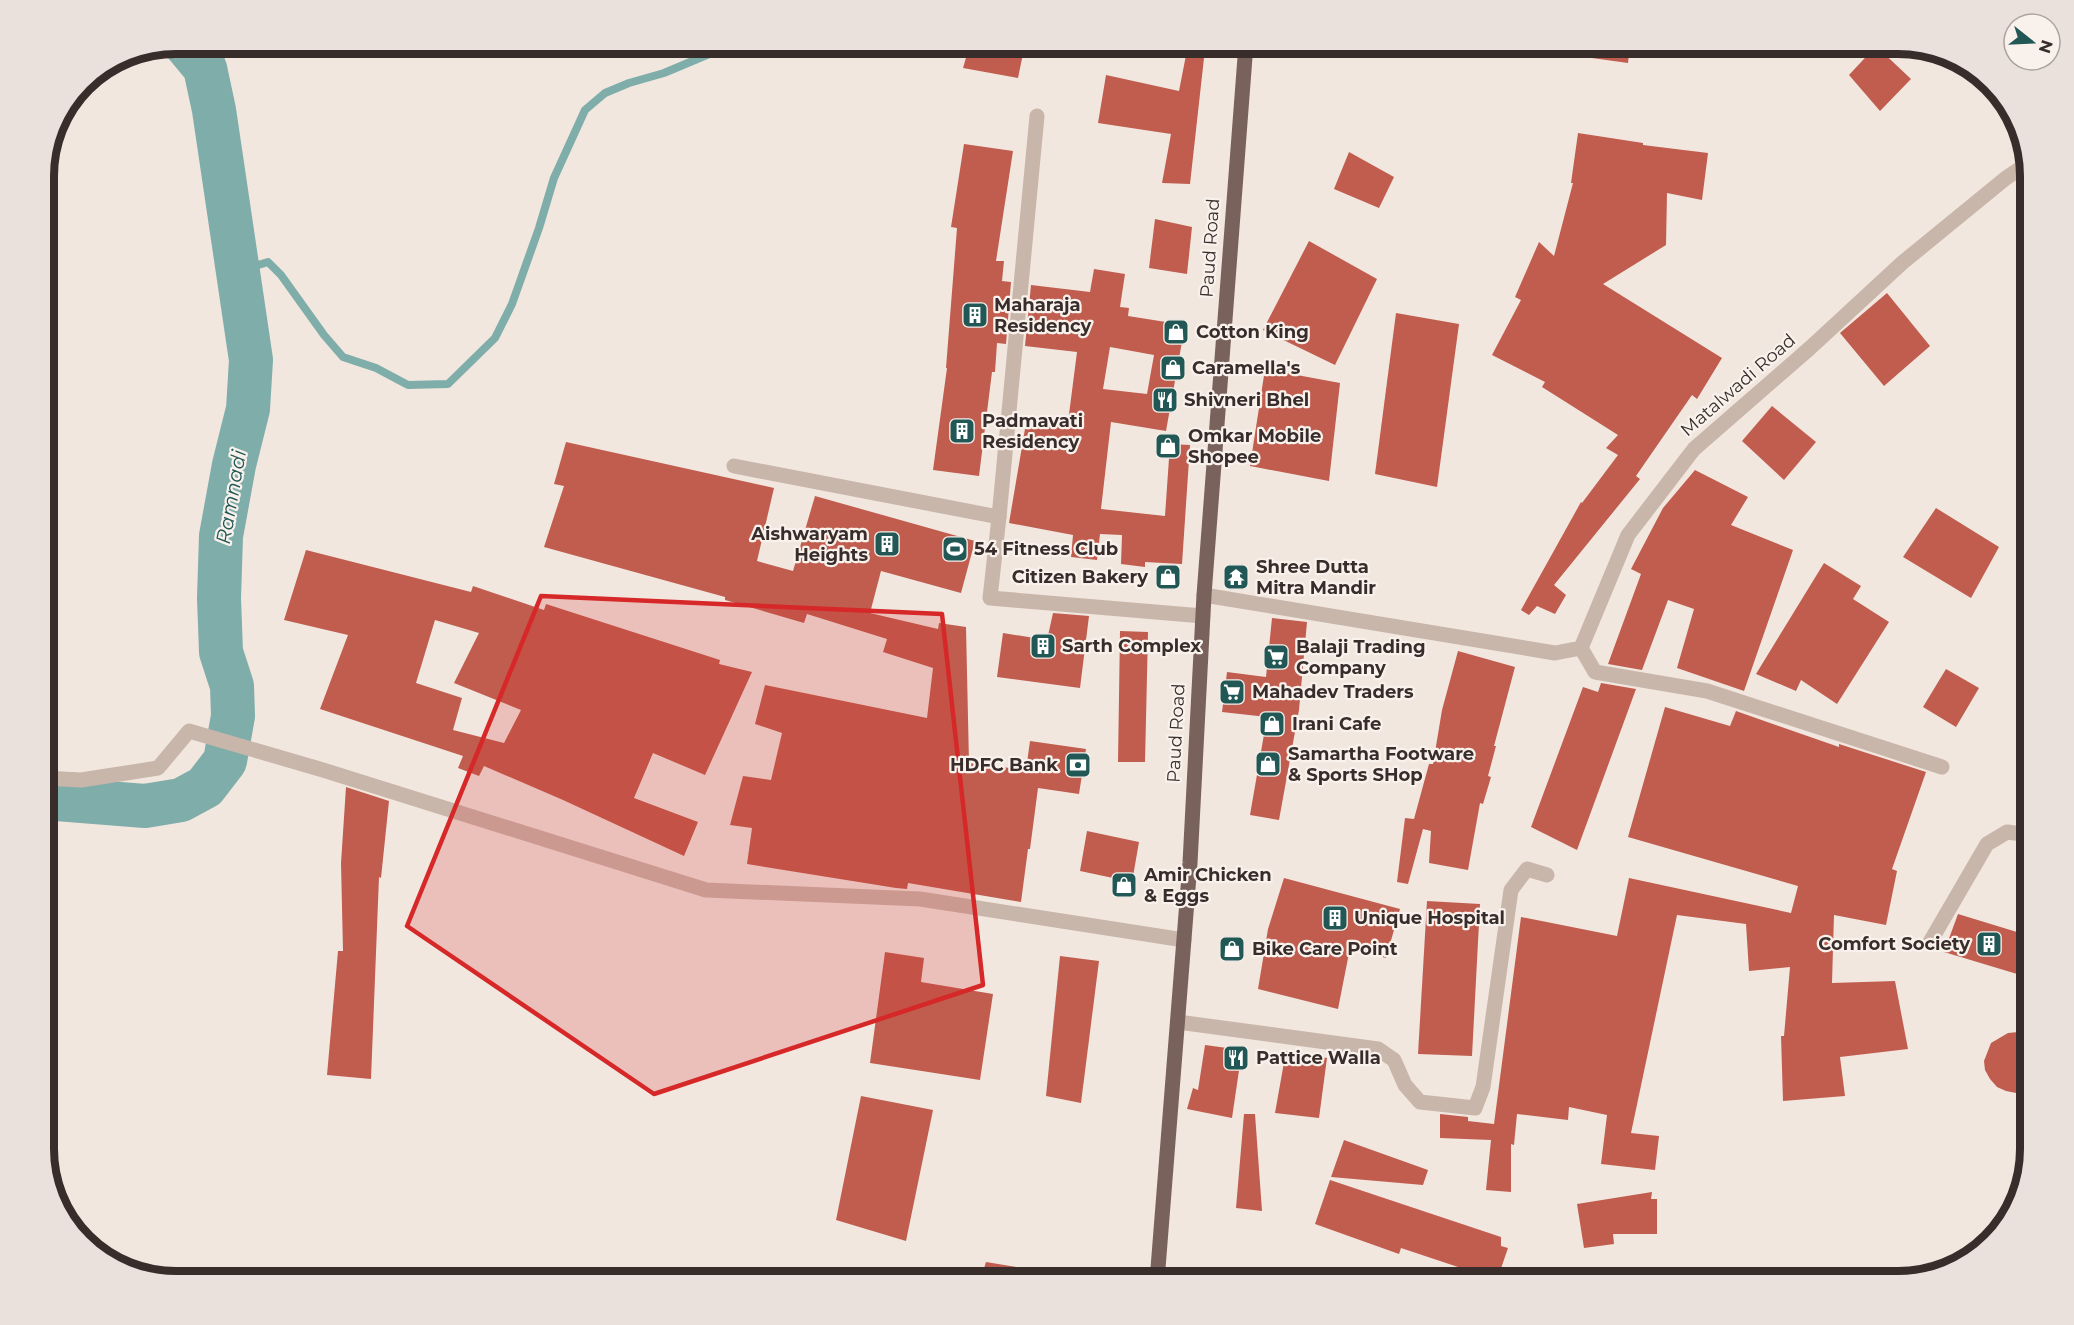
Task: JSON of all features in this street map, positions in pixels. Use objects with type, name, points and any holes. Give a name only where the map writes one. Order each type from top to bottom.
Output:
[{"type":"main road","name":"Paud Road","points":[[1158,1271],[1184,940],[1204,595],[1245,54]]},
{"type":"street","points":[[1037,116],[990,598],[1203,616]]},
{"type":"street","name":"Matalwadi Road","points":[[1581,648],[1628,535],[1694,448],[1810,348],[1902,263],[2020,169]]},
{"type":"street","points":[[734,466],[999,517]]},
{"type":"street","points":[[1204,595],[1556,653],[1581,648],[1595,672],[1707,691],[1942,768]]},
{"type":"street","points":[[54,779],[81,780],[158,768],[189,731],[257,750],[706,890],[920,899],[1184,940]]},
{"type":"street","points":[[1930,942],[1988,844],[2007,832],[2020,834]]},
{"type":"street","points":[[1178,1022],[1378,1049],[1394,1060],[1405,1085],[1420,1102],[1475,1108],[1483,1087],[1511,890],[1527,869],[1547,875]]},
{"type":"highlighted area","points":[[541,596],[942,614],[983,985],[654,1094],[407,926]]},
{"type":"building","points":[[967,54],[1023,54],[1018,78],[963,68]]},
{"type":"building","points":[[1570,54],[1629,54],[1628,63]]},
{"type":"building","points":[[1869,54],[1884,54],[1911,79],[1880,111],[1849,75]]},
{"type":"building","points":[[1186,55],[1204,58],[1190,184],[1162,183],[1171,134],[1098,123],[1106,75],[1179,91]]},
{"type":"building","points":[[1578,133],[1643,143],[1643,145],[1708,153],[1702,200],[1667,193],[1666,245],[1603,284],[1722,358],[1697,399],[1692,395],[1636,476],[1640,479],[1554,585],[1566,595],[1555,614],[1537,606],[1529,615],[1521,610],[1581,502],[1618,455],[1606,448],[1618,435],[1542,387],[1545,382],[1492,355],[1521,300],[1515,297],[1539,242],[1554,256],[1573,183],[1571,183]]},
{"type":"building","points":[[964,144],[1013,151],[996,261],[1004,261],[1002,281],[1011,282],[1006,344],[997,343],[995,372],[992,372],[979,476],[933,470],[947,368],[957,228],[951,227]]},
{"type":"building","points":[[1349,152],[1394,177],[1379,208],[1334,189]]},
{"type":"building","points":[[1155,219],[1192,227],[1187,274],[1149,268]]},
{"type":"building","points":[[1309,241],[1377,279],[1335,365],[1263,330]]},
{"type":"building","points":[[1094,269],[1125,274],[1120,307],[1129,308],[1128,316],[1185,325],[1166,431],[1111,422],[1101,509],[1165,516],[1170,444],[1190,445],[1182,564],[1145,562],[1145,567],[1121,564],[1122,535],[1100,534],[1097,560],[1071,557],[1073,535],[1009,523],[1027,417],[1068,422],[1077,352],[1025,346],[1031,285],[1090,292]],"holes":[[[1110,347],[1154,355],[1147,394],[1103,389]]]},
{"type":"building","points":[[1887,293],[1930,346],[1884,386],[1840,333]]},
{"type":"building","points":[[1396,313],[1459,324],[1437,487],[1375,474]]},
{"type":"building","points":[[1265,369],[1340,383],[1329,481],[1250,466]]},
{"type":"building","points":[[1772,406],[1816,442],[1784,480],[1742,441]]},
{"type":"building","points":[[566,442],[774,488],[757,561],[793,571],[815,496],[975,541],[961,593],[881,571],[870,613],[938,629],[939,623],[966,627],[969,763],[1026,770],[1030,741],[1086,749],[1079,794],[1038,788],[1021,902],[908,883],[907,889],[896,888],[747,864],[752,828],[730,825],[743,776],[771,780],[782,733],[755,724],[765,685],[927,718],[933,668],[883,652],[887,639],[807,614],[804,623],[725,600],[725,597],[544,547],[564,486],[554,484]]},
{"type":"building","points":[[1695,470],[1748,497],[1731,525],[1793,550],[1744,691],[1677,668],[1694,609],[1668,600],[1642,670],[1608,664],[1641,574],[1631,569],[1663,508]]},
{"type":"building","points":[[1936,508],[1999,547],[1971,598],[1903,557]]},
{"type":"building","points":[[306,550],[471,592],[473,586],[544,610],[546,604],[720,660],[719,664],[752,672],[705,775],[653,753],[634,798],[698,822],[684,856],[484,766],[479,776],[458,768],[463,756],[320,709],[348,635],[284,620]],"holes":[[[435,620],[479,633],[454,683],[521,710],[504,743],[453,730],[462,698],[416,683]]]},
{"type":"building","points":[[1824,563],[1861,586],[1853,599],[1889,622],[1837,704],[1801,680],[1796,691],[1756,674]]},
{"type":"building","name":"Sarth Complex","points":[[1053,613],[1089,616],[1080,688],[997,677],[1003,633],[1047,640]]},
{"type":"building","points":[[1272,618],[1307,622],[1299,710],[1279,820],[1250,815],[1267,717],[1222,712],[1227,672],[1266,677]]},
{"type":"building","points":[[1120,631],[1148,632],[1145,762],[1118,762]]},
{"type":"building","points":[[1458,651],[1515,667],[1494,746],[1496,746],[1488,776],[1491,777],[1483,804],[1480,803],[1468,870],[1429,863],[1431,831],[1423,829],[1408,884],[1397,882],[1405,818],[1414,819],[1429,764],[1433,764],[1442,710]]},
{"type":"building","points":[[1946,669],[1979,688],[1956,727],[1923,707]]},
{"type":"building","points":[[1601,683],[1636,689],[1577,850],[1531,827],[1583,687],[1598,692]]},
{"type":"building","points":[[1665,707],[1730,726],[1736,711],[1839,747],[1839,744],[1926,772],[1892,869],[1897,871],[1886,925],[1834,915],[1832,983],[1895,981],[1908,1049],[1840,1057],[1845,1096],[1783,1101],[1781,1036],[1784,1036],[1790,967],[1749,971],[1746,924],[1677,915],[1631,1133],[1659,1136],[1655,1170],[1601,1164],[1607,1115],[1569,1107],[1568,1120],[1517,1114],[1514,1145],[1511,1144],[1511,1192],[1486,1190],[1491,1140],[1440,1138],[1440,1114],[1468,1117],[1468,1121],[1494,1124],[1521,917],[1617,936],[1629,878],[1791,913],[1798,886],[1628,837]]},
{"type":"building","points":[[346,787],[389,801],[381,878],[379,877],[371,1079],[327,1075],[338,951],[343,951],[341,863]]},
{"type":"building","points":[[1087,831],[1139,842],[1132,882],[1080,871]]},
{"type":"building","points":[[1284,878],[1400,909],[1386,958],[1350,948],[1338,1009],[1258,989],[1268,929]]},
{"type":"building","points":[[1427,901],[1480,904],[1472,1056],[1418,1054]]},
{"type":"building","name":"Comfort Society","points":[[1958,914],[2020,933],[2020,975],[1944,952]]},
{"type":"building","points":[[885,952],[924,958],[921,982],[993,994],[980,1080],[870,1063]]},
{"type":"building","points":[[1060,956],[1099,961],[1081,1103],[1046,1096]]},
{"type":"building","points":[[2020,1032],[2020,1092],[2016,1093],[1997,1087],[1985,1070],[1984,1061],[1991,1043],[2008,1033]]},
{"type":"building","points":[[1205,1045],[1242,1050],[1232,1118],[1187,1109],[1193,1088],[1198,1090]]},
{"type":"building","points":[[1286,1051],[1327,1058],[1319,1118],[1275,1113]]},
{"type":"building","points":[[861,1096],[933,1110],[906,1241],[836,1220]]},
{"type":"building","points":[[1244,1114],[1255,1114],[1262,1211],[1236,1208]]},
{"type":"building","points":[[1344,1140],[1428,1170],[1423,1185],[1331,1177]]},
{"type":"building","points":[[1330,1180],[1501,1237],[1501,1246],[1508,1248],[1500,1271],[1470,1271],[1401,1248],[1399,1254],[1315,1224]]},
{"type":"building","points":[[1652,1192],[1651,1199],[1657,1199],[1657,1234],[1613,1234],[1614,1244],[1584,1248],[1577,1204]]},
{"type":"building","points":[[986,1262],[1042,1271],[983,1271]]},
{"type":"waterway","name":"Ramnadi","points":[[54,799],[145,806],[181,800],[205,787],[225,761],[233,716],[232,686],[221,652],[219,598],[221,536],[234,465],[248,409],[251,360],[214,110],[205,68],[193,54]]},
{"type":"waterway","points":[[238,271],[268,262],[281,275],[324,335],[343,357],[376,368],[408,385],[448,384],[495,338],[512,304],[554,178],[585,110],[605,93],[664,73],[709,54]]},
{"type":"place","name":"Maharaja Residency","points":[[975,315]]},
{"type":"place","name":"Cotton King","points":[[1176,332]]},
{"type":"place","name":"Caramella's","points":[[1173,368]]},
{"type":"place","name":"Shivneri Bhel","points":[[1165,400]]},
{"type":"place","name":"Padmavati Residency","points":[[962,431]]},
{"type":"place","name":"Omkar Mobile Shopee","points":[[1168,446]]},
{"type":"place","name":"Aishwaryam Heights","points":[[887,544]]},
{"type":"place","name":"54 Fitness Club","points":[[955,549]]},
{"type":"place","name":"Citizen Bakery","points":[[1168,577]]},
{"type":"place","name":"Shree Dutta Mitra Mandir","points":[[1236,577]]},
{"type":"place","name":"Sarth Complex","points":[[1043,646]]},
{"type":"place","name":"Balaji Trading Company","points":[[1276,657]]},
{"type":"place","name":"Mahadev Traders","points":[[1232,692]]},
{"type":"place","name":"Irani Cafe","points":[[1272,724]]},
{"type":"place","name":"Samartha Footware & Sports SHop","points":[[1268,764]]},
{"type":"place","name":"HDFC Bank","points":[[1078,765]]},
{"type":"place","name":"Amir Chicken & Eggs","points":[[1124,885]]},
{"type":"place","name":"Unique Hospital","points":[[1335,918]]},
{"type":"place","name":"Comfort Society","points":[[1989,944]]},
{"type":"place","name":"Bike Care Point","points":[[1232,949]]},
{"type":"place","name":"Pattice Walla","points":[[1236,1058]]}]
